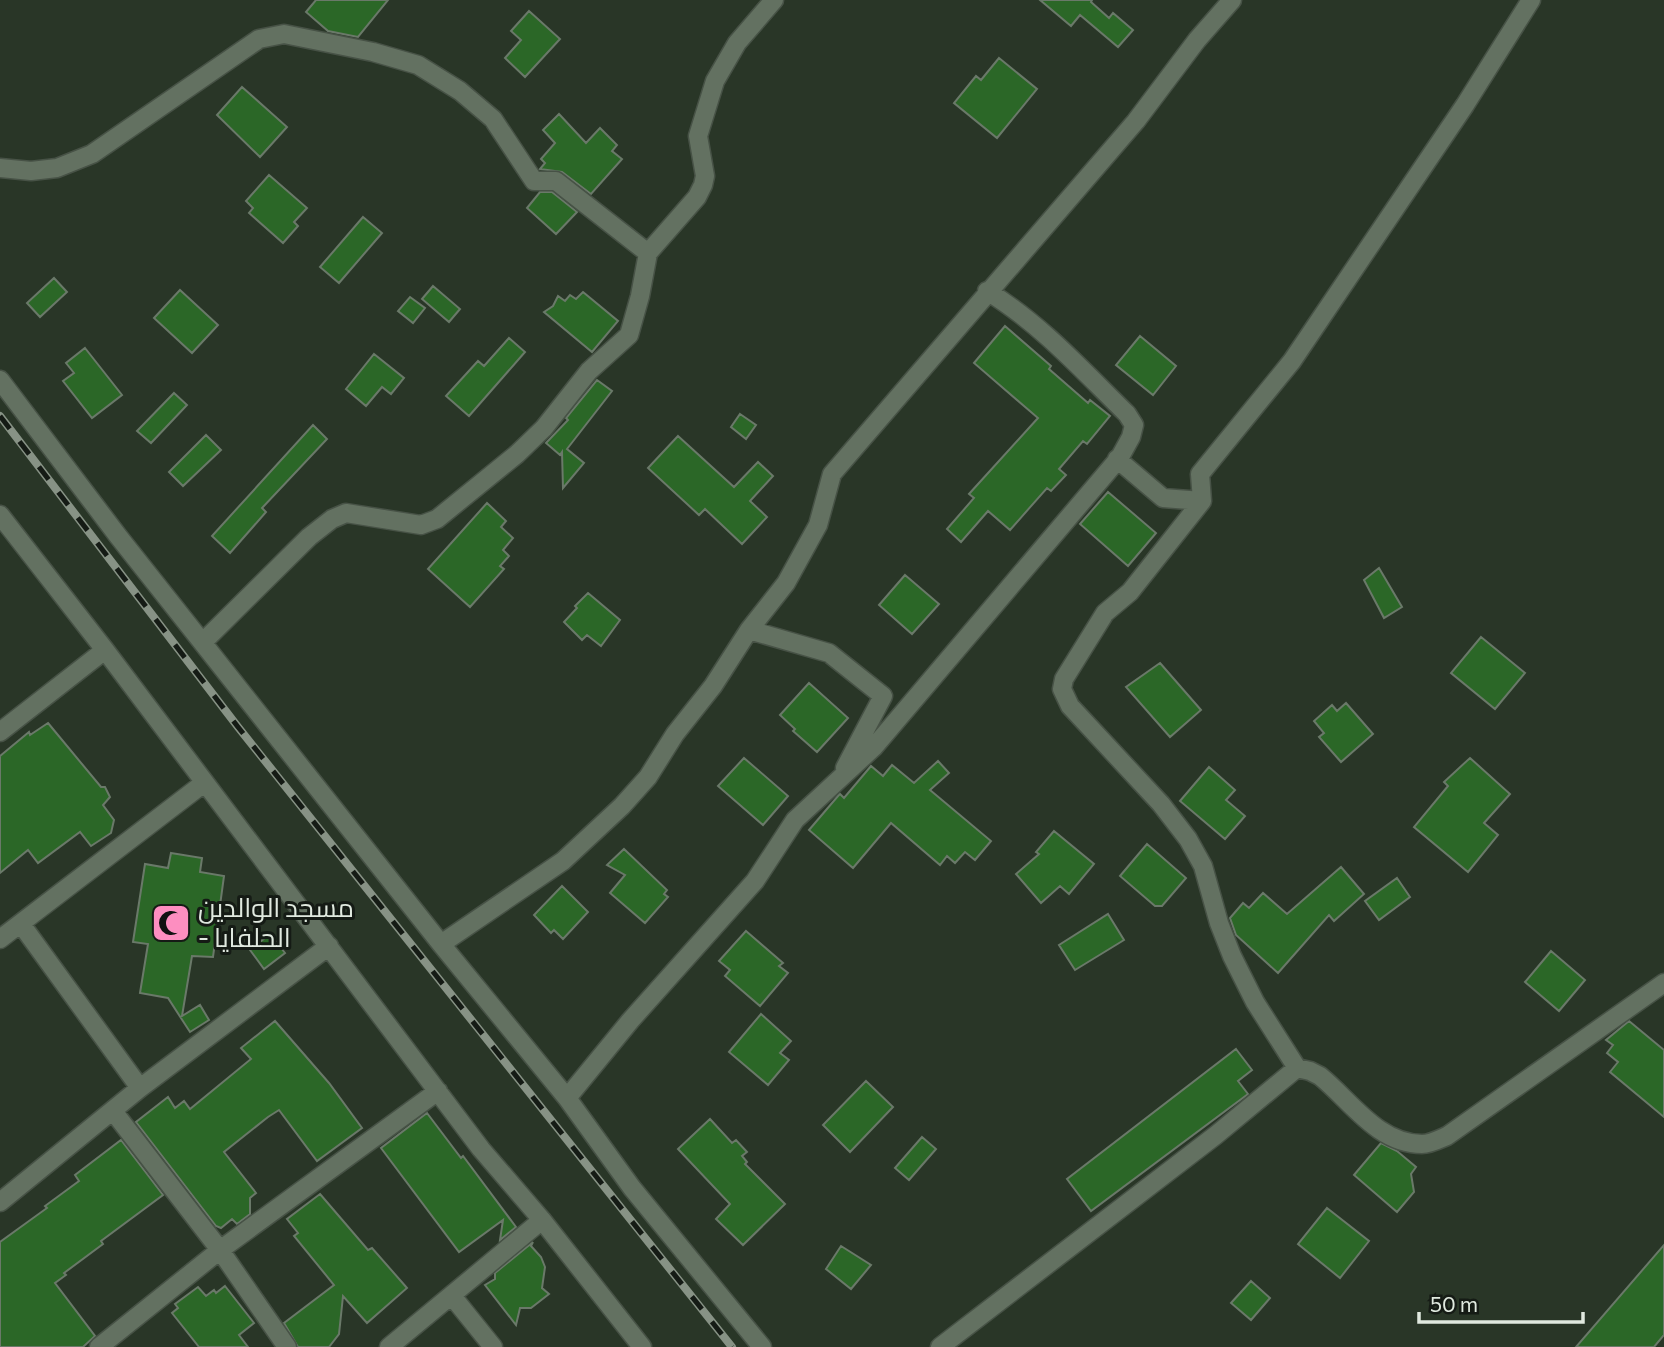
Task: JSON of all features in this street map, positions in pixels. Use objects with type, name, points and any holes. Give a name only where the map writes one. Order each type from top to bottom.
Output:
[{"type":"street","points":[[204,642],[309,537],[331,519],[346,513],[421,525],[437,519],[501,468],[544,428],[589,371],[629,335],[648,253],[697,197],[703,185],[705,176],[698,136],[715,81],[737,43],[775,0]]},
{"type":"street","points":[[441,944],[563,862],[648,777],[675,734],[713,686],[749,630],[786,583],[818,525],[832,474],[1136,121],[1197,40],[1232,0]]},
{"type":"street","points":[[1531,0],[1465,105],[1292,361],[1200,474],[1202,501],[1130,592],[1105,613],[1064,679],[1062,689],[1070,706],[1161,804],[1188,839],[1203,866],[1219,923],[1232,956],[1255,1002],[1297,1068],[1320,1076],[1382,1134],[1423,1144],[1447,1136],[1664,983]]},
{"type":"street","points":[[0,168],[31,171],[74,163],[108,144],[259,39],[284,34],[373,52],[418,65],[460,91],[493,119],[534,181],[556,181],[648,253]]},
{"type":"street","points":[[567,1098],[630,1021],[755,881],[795,820],[874,747],[1117,459],[1131,437],[1134,425],[1128,414],[1065,352],[1015,308],[987,291]]},
{"type":"street","points":[[0,380],[118,536],[441,944],[567,1098],[632,1188],[762,1347]]},
{"type":"street","points":[[1117,459],[1163,498],[1202,501]]},
{"type":"street","points":[[0,516],[105,650],[481,1149],[542,1220],[642,1347]]},
{"type":"street","points":[[749,630],[829,653],[883,696],[837,783]]},
{"type":"street","points":[[0,732],[105,650]]},
{"type":"street","points":[[0,939],[204,783]]},
{"type":"street","points":[[21,923],[141,1088]]},
{"type":"street","points":[[0,1202],[141,1088],[328,946]]},
{"type":"street","points":[[940,1347],[1216,1135],[1297,1068]]},
{"type":"street","points":[[99,1347],[220,1250],[438,1091]]},
{"type":"street","points":[[113,1111],[220,1250],[287,1347]]},
{"type":"street","points":[[389,1347],[542,1220]]},
{"type":"street","points":[[452,1296],[493,1347]]},
{"type":"building","points":[[316,0],[388,0],[358,37],[328,31],[306,12]]},
{"type":"building","points":[[1040,0],[1092,0],[1091,2],[1109,18],[1113,13],[1133,30],[1118,47],[1080,15],[1071,26]]},
{"type":"building","points":[[529,11],[560,39],[525,77],[505,58],[521,40],[511,31]]},
{"type":"building","points":[[999,58],[1037,89],[997,138],[954,103],[976,76],[981,80]]},
{"type":"building","points":[[242,87],[287,127],[260,157],[217,115]]},
{"type":"building","points":[[559,114],[586,143],[600,128],[617,145],[612,151],[622,159],[591,194],[562,172],[540,169],[545,163],[541,159],[555,143],[543,130]]},
{"type":"building","points":[[269,175],[307,208],[294,222],[298,226],[283,243],[249,213],[253,208],[246,201]]},
{"type":"building","points":[[540,192],[552,192],[577,212],[556,234],[527,208]]},
{"type":"building","points":[[363,217],[382,233],[339,283],[320,267]]},
{"type":"building","points":[[54,278],[67,292],[40,317],[27,303]]},
{"type":"building","points":[[433,286],[460,309],[449,322],[422,299]]},
{"type":"building","points":[[180,290],[218,325],[192,353],[154,318]]},
{"type":"building","points":[[583,292],[618,321],[592,352],[544,312],[553,306],[558,296],[565,301],[570,295],[576,299]]},
{"type":"building","points":[[410,297],[425,308],[413,323],[398,311]]},
{"type":"building","points":[[1005,326],[1088,403],[1090,400],[1110,416],[1087,444],[1083,441],[1059,469],[1066,475],[1051,491],[1047,488],[1010,530],[988,511],[961,542],[947,529],[974,498],[969,494],[1038,418],[974,363]]},
{"type":"building","points":[[1140,336],[1176,366],[1153,395],[1116,365]]},
{"type":"building","points":[[509,338],[525,352],[469,416],[446,396],[478,361],[484,366]]},
{"type":"building","points":[[85,348],[122,395],[92,418],[63,381],[74,373],[66,363]]},
{"type":"building","points":[[374,354],[404,378],[391,394],[382,387],[366,406],[346,389]]},
{"type":"building","points":[[597,380],[612,391],[567,449],[584,463],[563,488],[562,452],[560,455],[546,443],[568,420],[566,418]]},
{"type":"building","points":[[174,393],[187,405],[151,443],[137,431]]},
{"type":"building","points":[[740,414],[756,425],[746,439],[731,427]]},
{"type":"building","points":[[313,425],[327,439],[262,508],[266,512],[230,553],[212,536]]},
{"type":"building","points":[[206,435],[221,450],[183,486],[169,472]]},
{"type":"building","points":[[678,436],[734,487],[758,462],[773,476],[750,501],[767,517],[742,544],[705,509],[699,515],[648,468]]},
{"type":"building","points":[[1108,492],[1156,533],[1128,566],[1080,524]]},
{"type":"building","points":[[487,503],[506,521],[501,527],[513,538],[503,550],[509,556],[500,566],[504,569],[470,607],[428,569]]},
{"type":"building","points":[[1379,568],[1402,607],[1384,618],[1364,580]]},
{"type":"building","points":[[905,575],[939,604],[912,634],[879,605]]},
{"type":"building","points":[[588,593],[620,620],[601,646],[587,635],[582,640],[564,622]]},
{"type":"building","points":[[1481,637],[1525,673],[1495,709],[1451,673]]},
{"type":"building","points":[[1160,663],[1201,710],[1170,737],[1126,687]]},
{"type":"building","points":[[809,683],[848,718],[817,752],[793,731],[795,729],[780,715]]},
{"type":"building","points":[[1346,703],[1373,734],[1341,762],[1319,737],[1324,733],[1314,721],[1332,705],[1337,711]]},
{"type":"building","points":[[48,723],[101,787],[105,787],[110,797],[103,805],[114,820],[111,833],[91,846],[80,832],[38,863],[28,850],[0,873],[0,756],[29,732],[30,735]]},
{"type":"building","points":[[744,758],[788,796],[763,825],[718,786]]},
{"type":"building","points":[[1470,758],[1510,794],[1484,823],[1498,835],[1468,872],[1414,827],[1448,786],[1444,782]]},
{"type":"building","points":[[938,761],[949,773],[930,790],[991,841],[975,860],[965,852],[955,863],[947,856],[940,865],[891,823],[853,868],[809,830],[840,794],[844,798],[871,766],[883,776],[892,765],[914,783]]},
{"type":"building","points":[[1209,767],[1235,790],[1226,800],[1245,816],[1225,839],[1180,801]]},
{"type":"building","points":[[1054,831],[1094,864],[1069,894],[1060,886],[1041,903],[1016,874],[1039,854],[1036,852]]},
{"type":"building","points":[[1147,844],[1186,878],[1162,906],[1155,906],[1120,876]]},
{"type":"building","points":[[624,849],[667,890],[664,894],[668,897],[645,923],[610,893],[625,875],[607,865]]},
{"type":"building","points":[[171,853],[202,858],[200,872],[224,876],[213,957],[192,956],[182,1016],[200,1005],[209,1020],[190,1032],[168,998],[140,993],[148,944],[133,942],[145,864],[168,868]]},
{"type":"building","points":[[1341,867],[1364,894],[1334,921],[1329,915],[1278,973],[1236,935],[1230,918],[1243,903],[1249,908],[1263,893],[1287,914]]},
{"type":"building","points":[[1397,878],[1410,897],[1379,920],[1365,901]]},
{"type":"building","points":[[562,886],[588,912],[563,939],[554,930],[551,933],[534,915]]},
{"type":"building","points":[[1108,914],[1124,940],[1075,970],[1059,945]]},
{"type":"building","points":[[746,931],[783,963],[779,966],[788,973],[760,1006],[725,976],[730,970],[719,961]]},
{"type":"building","points":[[270,934],[285,953],[264,969],[250,950]]},
{"type":"building","points":[[1551,951],[1585,980],[1559,1011],[1525,982]]},
{"type":"building","points":[[761,1014],[791,1041],[780,1053],[789,1060],[768,1085],[729,1052]]},
{"type":"building","points":[[275,1021],[329,1083],[362,1128],[317,1161],[279,1110],[268,1117],[224,1152],[256,1193],[250,1198],[250,1214],[237,1224],[232,1219],[221,1228],[216,1226],[136,1122],[168,1097],[175,1108],[184,1101],[190,1109],[251,1059],[241,1048]]},
{"type":"building","points":[[1629,1021],[1664,1050],[1664,1117],[1610,1072],[1618,1062],[1607,1053],[1613,1045],[1606,1040]]},
{"type":"building","points":[[1236,1049],[1252,1070],[1238,1081],[1248,1094],[1091,1211],[1067,1179]]},
{"type":"building","points":[[866,1081],[893,1107],[850,1152],[823,1125]]},
{"type":"building","points":[[427,1113],[516,1227],[500,1240],[503,1220],[459,1252],[381,1148]]},
{"type":"building","points":[[710,1119],[732,1143],[736,1140],[747,1152],[742,1156],[747,1162],[745,1164],[785,1204],[743,1245],[716,1219],[730,1204],[678,1149]]},
{"type":"building","points":[[922,1137],[936,1149],[909,1180],[895,1168]]},
{"type":"building","points":[[121,1140],[163,1195],[101,1241],[103,1244],[55,1283],[95,1336],[83,1347],[0,1347],[0,1242],[47,1208],[45,1206],[79,1181],[75,1175]]},
{"type":"building","points":[[1381,1143],[1397,1151],[1416,1167],[1411,1174],[1414,1192],[1397,1212],[1354,1175]]},
{"type":"building","points":[[320,1194],[368,1250],[372,1248],[407,1288],[367,1323],[343,1296],[339,1334],[329,1347],[298,1347],[284,1323],[334,1285],[294,1236],[298,1233],[287,1219]]},
{"type":"building","points":[[1327,1208],[1369,1241],[1340,1278],[1298,1244]]},
{"type":"building","points":[[533,1242],[531,1246],[541,1257],[545,1267],[542,1288],[549,1294],[531,1308],[520,1308],[516,1325],[485,1285],[495,1279],[495,1273]]},
{"type":"building","points":[[1664,1245],[1664,1335],[1654,1347],[1576,1347]]},
{"type":"building","points":[[841,1246],[871,1265],[851,1289],[826,1269]]},
{"type":"building","points":[[1251,1281],[1270,1298],[1251,1320],[1231,1303]]},
{"type":"building","points":[[225,1286],[254,1323],[239,1335],[248,1347],[199,1347],[172,1313],[178,1308],[175,1304],[198,1287],[206,1296]]},
{"type":"railway","points":[[0,416],[238,727],[732,1347]]},
{"type":"place","name":"مسجد الوالدين - الحلفايا","points":[[171,923]]}]
